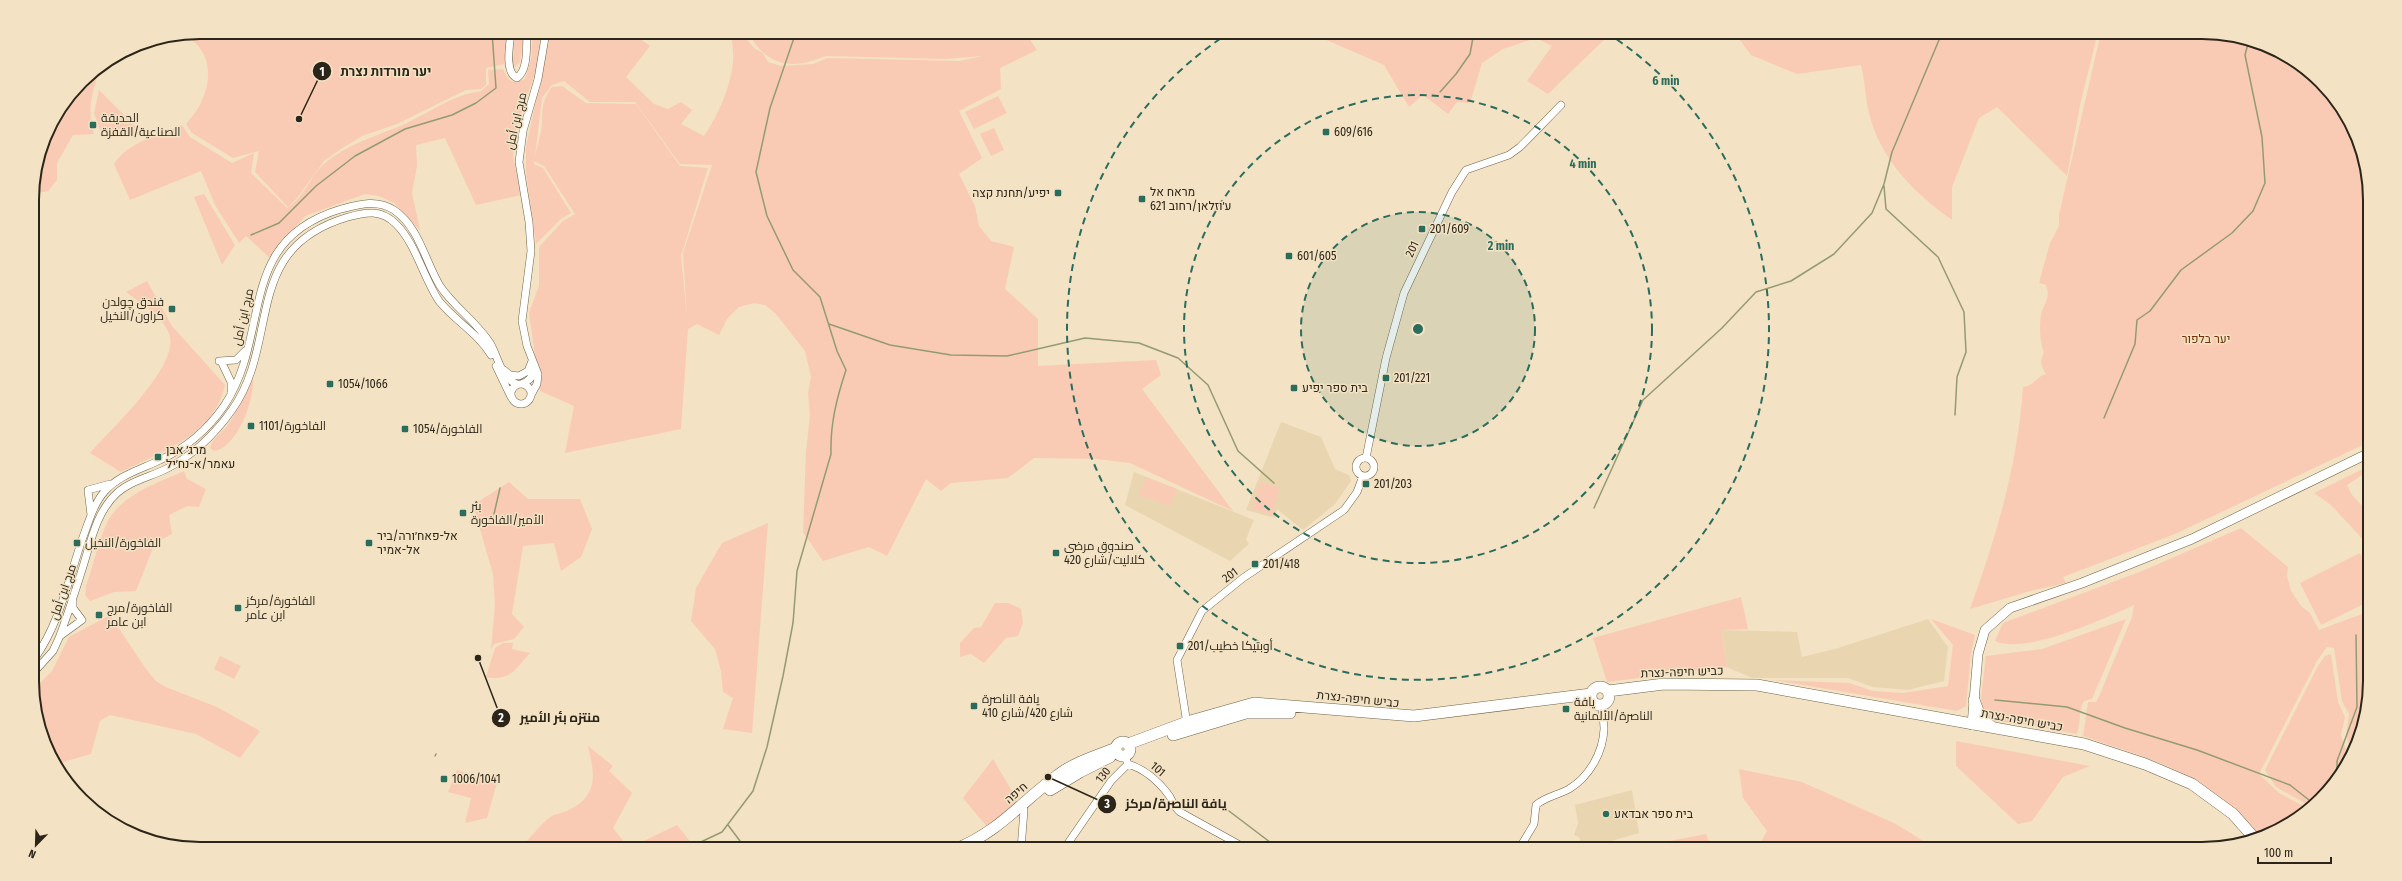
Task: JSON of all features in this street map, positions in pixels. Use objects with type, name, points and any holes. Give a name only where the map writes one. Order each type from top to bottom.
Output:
[{"type":"highway","name":"כביש חיפה-נצרת","points":[[1124,752],[1187,726],[1258,712],[1334,716],[1414,723],[1600,698],[1664,684],[1757,685],[2084,744],[2145,764],[2192,784],[2233,814],[2251,834]]},
{"type":"highway","points":[[1974,700],[1981,718],[1994,728]]},
{"type":"highway","name":"חיפה","points":[[985,842],[1058,784],[1124,752]]},
{"type":"highway","name":"חיפה","points":[[970,842],[992,831],[1046,785],[1075,764],[1124,752]]},
{"type":"main road","points":[[1972,725],[1978,654],[1985,630],[2010,608],[2082,583],[2192,539],[2363,456]]},
{"type":"street","name":"مرج ابن أمل","points":[[511,39],[510,65],[514,76],[517,78],[523,71],[526,39]]},
{"type":"street","name":"مرج ابن أمل","points":[[39,653],[44,646],[56,619],[91,516],[100,498],[114,483],[178,451],[211,423],[231,392],[248,346],[263,280],[275,255],[285,243],[305,226],[327,214],[358,204],[377,203],[395,211],[408,224],[440,285],[454,304],[486,337],[508,378],[519,384],[527,382],[532,376],[534,368],[522,321],[531,251],[529,222],[519,162],[523,131],[538,79],[545,39]]},
{"type":"street","name":"201","points":[[1366,458],[1386,358],[1404,292],[1452,192],[1466,170],[1509,155],[1520,147],[1561,105]]},
{"type":"street","name":"مرج ابن أمل","points":[[39,667],[53,651],[72,600],[99,517],[108,503],[122,490],[183,459],[217,429],[232,409],[243,389],[253,361],[272,286],[283,260],[300,241],[330,223],[371,212],[383,214],[396,224],[405,236],[425,278],[440,301],[487,348],[510,396]]},
{"type":"street","points":[[231,392],[231,382],[221,362],[236,360],[248,346]]},
{"type":"street","name":"مرج ابن أمل","points":[[531,395],[538,378],[532,359]]},
{"type":"street","points":[[501,367],[510,375],[519,376],[528,371],[532,359]]},
{"type":"street","points":[[519,384],[528,386],[531,395],[528,401],[522,404],[515,402],[510,396],[511,389],[519,384]]},
{"type":"street","points":[[1366,458],[1372,461],[1373,470],[1369,476],[1363,476],[1357,472],[1356,465],[1359,460],[1366,458]]},
{"type":"street","name":"201","points":[[1187,726],[1177,660],[1202,611],[1243,578],[1344,510],[1357,492],[1363,476]]},
{"type":"street","points":[[91,516],[88,490],[114,483]]},
{"type":"street","points":[[58,638],[82,620],[73,608],[72,600]]},
{"type":"street","points":[[1523,842],[1534,824],[1536,805],[1569,788],[1588,771],[1597,757],[1603,740],[1604,727],[1600,698]]},
{"type":"street","name":"101","points":[[1124,752],[1138,767],[1161,786],[1169,796],[1175,808],[1234,842]]},
{"type":"street","name":"130","points":[[1069,842],[1111,781],[1124,752]]},
{"type":"street","points":[[1022,842],[1024,810]]},
{"type":"shaded area","points":[[1281,422],[1321,437],[1335,469],[1349,475],[1351,481],[1335,504],[1303,530],[1277,509],[1275,518],[1246,510]]},
{"type":"shaded area","points":[[1134,472],[1254,520],[1246,539],[1249,544],[1230,561],[1125,505]]},
{"type":"shaded area","points":[[1928,619],[1948,647],[1944,681],[1908,690],[1873,687],[1848,678],[1752,678],[1727,667],[1722,630],[1797,632],[1802,657],[1835,649]]},
{"type":"shaded area","name":"בית ספר אבדאע","points":[[1632,790],[1639,833],[1608,842],[1581,842],[1579,837],[1574,835],[1578,823],[1575,805]]},
{"type":"green space","points":[[190,39],[507,39],[505,64],[486,68],[486,85],[481,89],[466,90],[397,124],[362,136],[324,161],[297,198],[288,207],[255,172],[259,151],[233,158],[192,133],[186,124],[201,102],[206,90],[208,78],[204,54]]},
{"type":"green space","points":[[515,39],[523,39],[520,62],[515,67],[513,61]]},
{"type":"green space","points":[[532,39],[540,39],[537,68],[516,128],[513,156],[521,195],[476,205],[445,138],[416,145],[417,166],[412,193],[420,230],[394,203],[379,196],[365,194],[305,216],[270,258],[246,236],[239,243],[215,205],[201,171],[130,200],[114,164],[127,150],[145,140],[182,125],[190,137],[232,163],[254,153],[251,173],[287,208],[299,198],[319,169],[340,152],[369,138],[398,127],[449,101],[470,93],[481,91],[489,84],[488,70],[503,69],[511,81],[521,81],[525,79],[531,60]]},
{"type":"green space","points":[[549,39],[640,39],[650,46],[626,77],[654,104],[668,109],[681,102],[692,110],[681,124],[704,136],[719,111],[729,82],[733,59],[732,39],[747,39],[754,48],[763,53],[768,62],[781,66],[813,64],[828,58],[960,61],[982,56],[945,59],[826,56],[803,63],[792,64],[782,63],[773,59],[764,53],[752,39],[1030,39],[1037,50],[1000,68],[1001,89],[959,111],[982,158],[959,174],[975,206],[979,226],[991,241],[1014,247],[1005,289],[1038,319],[1038,366],[1156,360],[1161,375],[1142,389],[1233,511],[1130,463],[1097,459],[1034,458],[1008,478],[951,483],[941,491],[926,479],[887,556],[869,547],[823,561],[803,532],[806,452],[810,415],[808,393],[811,377],[805,351],[776,314],[765,305],[754,303],[739,307],[727,319],[719,335],[697,324],[688,329],[681,429],[565,453],[574,406],[540,391],[529,313],[539,286],[539,247],[563,221],[575,214],[544,166],[534,161],[534,164],[543,168],[571,213],[561,219],[536,244],[526,173],[526,147]],"holes":[[[564,81],[590,102],[635,102],[680,164],[712,165],[683,253],[687,317],[681,256],[708,168],[680,166],[636,104],[586,103],[562,86],[552,87],[544,101],[542,125],[535,156],[542,98],[552,85]]]},
{"type":"green space","points":[[1324,39],[1533,39],[1503,49],[1482,63],[1470,103],[1457,102],[1448,114],[1423,95],[1409,107],[1384,65]]},
{"type":"green space","points":[[1538,39],[1605,39],[1548,94],[1527,81],[1552,46]]},
{"type":"green space","points":[[1739,39],[2096,39],[2080,105],[2067,176],[1997,107],[1979,118],[1952,187],[1952,220],[1938,210],[1900,174],[1881,145],[1874,130],[1869,113],[1861,65],[1797,74],[1751,55]]},
{"type":"green space","name":"יער בלפור","points":[[2099,39],[2223,40],[2244,44],[2264,51],[2300,72],[2316,86],[2336,110],[2351,138],[2358,158],[2362,179],[2363,445],[2175,534],[2063,577],[2066,583],[2030,591],[1970,609],[1989,555],[2011,472],[2023,387],[2030,385],[2046,374],[2041,364],[2044,353],[2040,325],[2042,311],[2048,294],[2046,285],[2039,283],[2050,243],[2059,226],[2059,215]]},
{"type":"green space","points":[[97,76],[91,100],[91,116],[94,134],[73,135],[57,163],[57,180],[48,191],[39,193],[44,158],[51,138],[66,110],[86,86]]},
{"type":"green space","points":[[99,90],[140,131],[115,136],[100,130],[94,113]]},
{"type":"green space","points":[[998,96],[1007,113],[974,129],[965,112]]},
{"type":"green space","points":[[994,128],[1004,150],[991,156],[980,134]]},
{"type":"green space","points":[[204,194],[235,245],[222,265],[194,197]]},
{"type":"green space","points":[[147,281],[172,326],[225,385],[219,402],[210,417],[198,429],[185,439],[153,457],[121,472],[90,453],[140,398],[163,365],[169,350],[170,337],[168,330],[158,317],[126,292]]},
{"type":"green space","points":[[253,377],[251,397],[243,421],[230,441],[223,448],[214,451],[210,448],[211,444],[232,419],[242,402]]},
{"type":"green space","points":[[2363,469],[2363,476],[2347,485],[2352,495],[2363,507],[2363,539],[2331,505],[2314,493]]},
{"type":"green space","points":[[184,471],[187,479],[206,489],[199,507],[187,506],[169,515],[172,534],[155,543],[136,591],[114,592],[90,601],[85,595],[86,586],[109,519],[124,502],[133,496]]},
{"type":"green space","points":[[1146,477],[1177,489],[1170,506],[1139,495]]},
{"type":"green space","points":[[509,482],[528,499],[580,499],[592,529],[581,557],[561,571],[554,543],[523,546],[512,614],[524,627],[514,639],[494,644],[491,650],[495,605],[493,574],[473,505]]},
{"type":"green space","points":[[1260,482],[1280,488],[1272,515],[1252,509]]},
{"type":"green space","points":[[768,523],[752,733],[723,729],[733,698],[723,692],[721,671],[715,649],[691,621],[696,588],[722,543]]},
{"type":"green space","points":[[2241,528],[2288,567],[2287,576],[2291,591],[2301,606],[2310,613],[2319,630],[2363,614],[2362,702],[2358,723],[2349,746],[2346,736],[2349,714],[2342,701],[2334,648],[2327,647],[2317,661],[2259,774],[2279,793],[2303,806],[2292,815],[2257,832],[2236,812],[2206,788],[2186,776],[2148,759],[2083,736],[2088,702],[2096,702],[2100,694],[2132,617],[2134,605],[2064,634],[2025,643],[2008,644],[1995,641],[2003,623],[2142,571]]},
{"type":"green space","points":[[2360,553],[2363,559],[2363,604],[2321,625],[2300,583]]},
{"type":"green space","points":[[1741,597],[1748,629],[1722,630],[1727,667],[1607,682],[1593,638]]},
{"type":"green space","points":[[995,603],[1008,603],[1021,609],[1023,623],[1018,636],[1006,638],[984,663],[971,654],[960,657],[960,643],[974,628],[981,627]]},
{"type":"green space","points":[[110,615],[146,669],[156,681],[166,687],[217,707],[260,731],[240,758],[196,734],[110,715],[100,721],[91,754],[62,763],[51,743],[44,723],[40,702],[39,684],[52,671],[69,637]]},
{"type":"green space","points":[[1931,619],[1975,635],[1971,653],[1966,706],[1957,711],[1774,680],[1849,683],[1873,691],[1903,693],[1948,686],[1953,645]]},
{"type":"green space","points":[[2126,619],[2092,699],[2084,701],[2082,705],[2077,734],[2029,725],[1993,721],[1982,711],[1981,698],[1986,656],[2042,649]]},
{"type":"green space","points":[[503,643],[513,643],[512,649],[530,653],[516,669],[507,676],[501,678],[486,677],[495,648]]},
{"type":"green space","points":[[2331,654],[2338,702],[2345,717],[2341,735],[2346,751],[2330,779],[2306,804],[2276,787],[2265,770],[2318,666],[2325,656]]},
{"type":"green space","points":[[220,656],[241,666],[234,679],[214,669]]},
{"type":"green space","points":[[1956,741],[2090,766],[2063,777],[2032,821],[2018,824],[1956,766]]},
{"type":"green space","points":[[588,746],[613,766],[609,771],[632,793],[613,828],[624,842],[526,842],[550,817],[567,811],[585,799],[592,784],[592,766]]},
{"type":"green space","points":[[993,759],[1016,798],[1016,804],[989,829],[963,798]]},
{"type":"green space","points":[[1739,769],[1802,782],[1896,824],[1925,842],[1761,842],[1767,831],[1743,798]]},
{"type":"green space","points":[[457,770],[497,783],[487,818],[465,823],[471,798],[448,792]]},
{"type":"green space","points":[[677,825],[690,842],[642,842]]},
{"type":"green space","points":[[1706,834],[1709,842],[1670,842]]},
{"type":"waterway","points":[[251,235],[279,223],[316,186],[355,156],[405,129],[452,115],[476,103],[496,88],[492,39]]},
{"type":"waterway","points":[[701,842],[722,832],[753,791],[767,747],[793,623],[797,571],[831,454],[835,411],[846,370],[837,351],[820,297],[793,270],[767,216],[756,172],[770,108],[794,39]]},
{"type":"waterway","points":[[1440,92],[1456,74],[1470,54],[1473,39]]},
{"type":"waterway","points":[[1594,508],[1643,400],[1722,328],[1756,292],[1791,281],[1834,254],[1872,213],[1884,184],[1892,152],[1939,39]]},
{"type":"waterway","points":[[2104,418],[2135,344],[2137,320],[2150,311],[2181,270],[2232,233],[2253,211],[2265,183],[2262,137],[2245,55],[2248,45]]},
{"type":"waterway","points":[[1884,186],[1886,209],[1938,257],[1964,312],[1966,352],[1957,377],[1955,415]]},
{"type":"waterway","points":[[829,324],[890,345],[951,355],[1007,356],[1085,338],[1139,343],[1178,358],[1208,385],[1238,451],[1274,483]]},
{"type":"waterway","points":[[494,514],[500,488]]},
{"type":"waterway","points":[[2337,769],[2337,761],[2357,707],[2356,635]]},
{"type":"waterway","points":[[1995,700],[2067,707],[2125,728],[2197,750],[2290,785],[2310,801]]},
{"type":"waterway","points":[[1229,811],[1270,842]]},
{"type":"waterway","points":[[728,825],[741,842]]},
{"type":"place","name":"יער מורדות נצרת","points":[[299,119]]},
{"type":"place","name":"الحديقة الصناعية/القفزة","points":[[93,125]]},
{"type":"place","name":"609/616","points":[[1326,132]]},
{"type":"place","name":"יפיע/תחנת קצה","points":[[1058,193]]},
{"type":"place","name":"מראח אל ע׳וזלאן/רחוב 621","points":[[1142,199]]},
{"type":"place","name":"201/609","points":[[1422,229]]},
{"type":"place","name":"601/605","points":[[1289,256]]},
{"type":"place","name":"فندق چولدن كراون/النخيل","points":[[172,309]]},
{"type":"place","name":"201/221","points":[[1386,378]]},
{"type":"place","name":"1054/1066","points":[[330,384]]},
{"type":"place","name":"בית ספר יפיע","points":[[1294,388]]},
{"type":"place","name":"الفاخورة/1101","points":[[251,426]]},
{"type":"place","name":"الفاخورة/1054","points":[[405,429]]},
{"type":"place","name":"מרג׳ אבן עאמר/א-נח׳יל","points":[[158,457]]},
{"type":"place","name":"201/203","points":[[1366,484]]},
{"type":"place","name":"بئر الأمير/الفاخورة","points":[[463,513]]},
{"type":"place","name":"الفاخورة/النخيل","points":[[77,543]]},
{"type":"place","name":"אל-פאח׳ורה/ביר אל-אמיר","points":[[369,543]]},
{"type":"place","name":"صندوق مرضى كلاليت/شارع 420","points":[[1056,553]]},
{"type":"place","name":"201/418","points":[[1255,564]]},
{"type":"place","name":"الفاخورة/مركز ابن عامر","points":[[238,608]]},
{"type":"place","name":"الفاخورة/مرج ابن عامر","points":[[99,615]]},
{"type":"place","name":"أوبتيكا خطيب/201","points":[[1180,646]]},
{"type":"place","name":"منتزه بئر الأمير","points":[[478,658]]},
{"type":"place","name":"يافة الناصرة شارع 420/شارع 410","points":[[974,706]]},
{"type":"place","name":"يافة الناصرة/الألمانية","points":[[1566,709]]},
{"type":"place","name":"يافة الناصرة/مركز","points":[[1048,777]]},
{"type":"place","name":"1006/1041","points":[[444,779]]},
{"type":"place","name":"בית ספר אבדאע","points":[[1606,814]]}]
